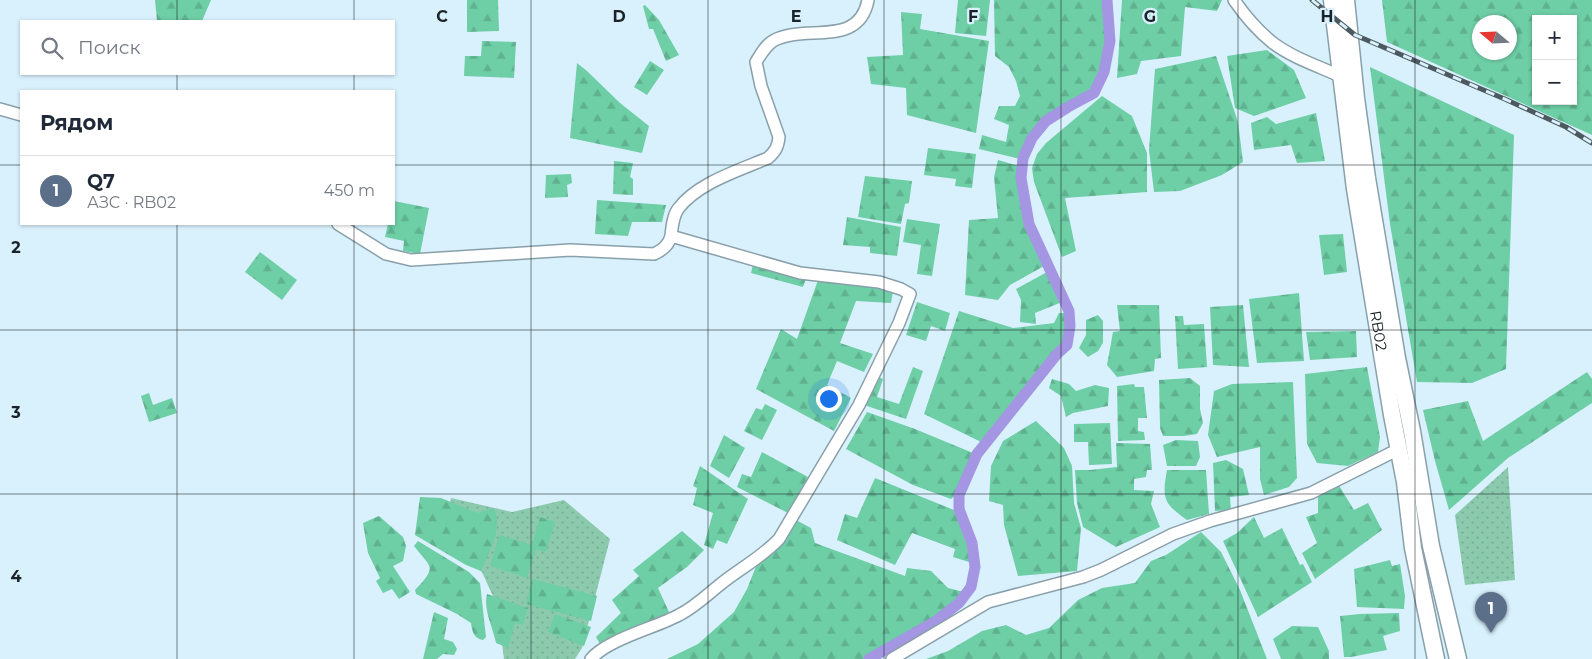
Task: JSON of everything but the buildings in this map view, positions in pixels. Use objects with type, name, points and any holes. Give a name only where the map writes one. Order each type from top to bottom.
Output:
[{"type":"highway","name":"RB02","points":[[1332,0],[1354,189],[1405,482],[1413,548],[1436,659]]},
{"type":"highway","name":"RB02","points":[[1346,0],[1356,98],[1381,264],[1422,485],[1431,546],[1458,659]]},
{"type":"street","points":[[340,225],[386,254],[411,260],[570,250],[654,254],[662,250],[670,242],[677,210],[696,192],[768,158],[778,145],[779,136],[761,86],[756,62],[763,50],[773,41],[784,37],[846,30],[862,16],[868,0]]},
{"type":"street","points":[[1234,0],[1255,27],[1275,44],[1298,58],[1340,76]]},
{"type":"street","points":[[0,109],[20,116]]},
{"type":"street","points":[[591,659],[605,648],[679,615],[695,605],[768,550],[779,539],[859,405],[899,323],[910,294],[879,282],[800,274],[672,236]]},
{"type":"street","points":[[892,659],[988,602],[1084,577],[1173,534],[1210,521],[1311,493],[1399,449]]},
{"type":"green space","points":[[155,0],[211,0],[202,20],[157,20]]},
{"type":"green space","points":[[467,0],[498,0],[499,31],[467,32]]},
{"type":"green space","points":[[958,0],[990,0],[986,36],[955,33]]},
{"type":"green space","points":[[994,0],[1103,0],[1108,40],[1102,71],[1090,91],[1043,120],[1030,137],[1020,159],[979,149],[982,135],[1006,142],[1009,125],[994,119],[999,106],[1015,106],[1020,96],[1016,81],[1009,67],[995,56]]},
{"type":"green space","points":[[1122,0],[1222,0],[1217,11],[1185,7],[1181,56],[1141,61],[1137,74],[1117,78]]},
{"type":"green space","points":[[1382,0],[1592,0],[1592,135],[1387,42]]},
{"type":"green space","points":[[645,5],[659,20],[679,55],[666,61],[653,29],[649,29],[643,6]]},
{"type":"green space","points":[[901,12],[922,14],[920,29],[989,41],[976,133],[907,115],[906,88],[871,84],[867,57],[903,55]]},
{"type":"green space","points":[[482,41],[516,42],[514,78],[464,76],[465,56],[481,56]]},
{"type":"green space","points":[[1267,50],[1294,70],[1306,98],[1254,116],[1235,108],[1227,56]]},
{"type":"green space","points":[[1216,56],[1238,122],[1243,162],[1222,175],[1180,191],[1154,192],[1149,150],[1155,69]]},
{"type":"green space","points":[[650,61],[664,70],[647,95],[634,87]]},
{"type":"green space","points":[[577,63],[620,103],[649,126],[642,153],[570,138]]},
{"type":"green space","points":[[1370,67],[1514,135],[1506,369],[1472,383],[1417,382],[1390,224]]},
{"type":"green space","points":[[1102,96],[1132,116],[1147,153],[1147,192],[1065,198],[1076,251],[1062,257],[1034,182],[1032,168],[1037,154],[1046,143]]},
{"type":"green space","points":[[1316,113],[1325,161],[1297,163],[1291,145],[1254,150],[1251,123],[1267,117],[1276,124]]},
{"type":"green space","points":[[928,148],[976,154],[972,188],[955,186],[956,179],[924,175]]},
{"type":"green space","points":[[998,160],[1019,166],[1020,192],[1026,217],[1044,266],[1010,285],[998,300],[965,295],[969,220],[998,218],[994,177]]},
{"type":"green space","points":[[614,161],[633,163],[630,177],[633,179],[633,195],[613,194]]},
{"type":"green space","points":[[571,174],[572,183],[567,185],[568,197],[545,198],[546,175]]},
{"type":"green space","points":[[865,176],[912,181],[909,203],[905,204],[901,224],[858,217]]},
{"type":"green space","points":[[597,200],[666,205],[662,222],[632,222],[628,236],[595,234]]},
{"type":"green space","points":[[395,201],[429,208],[420,254],[403,251],[404,241],[385,237],[388,225],[395,225]]},
{"type":"green space","points":[[847,217],[901,227],[897,256],[870,253],[870,247],[843,245]]},
{"type":"green space","points":[[907,219],[940,224],[932,276],[917,274],[921,245],[903,242]]},
{"type":"green space","points":[[1343,234],[1347,272],[1324,275],[1319,235]]},
{"type":"green space","points":[[260,252],[297,280],[282,300],[245,272]]},
{"type":"green space","points":[[753,264],[807,276],[803,287],[751,273]]},
{"type":"green space","points":[[1049,271],[1062,302],[1035,313],[1036,324],[1020,322],[1021,300],[1016,289]]},
{"type":"green space","points":[[818,280],[861,284],[893,291],[891,303],[856,301],[840,343],[873,354],[864,372],[837,361],[827,385],[851,398],[834,431],[756,389],[781,329],[797,339]]},
{"type":"green space","points":[[1299,293],[1304,361],[1257,363],[1249,299]]},
{"type":"green space","points":[[917,302],[950,313],[945,331],[931,326],[926,341],[906,335]]},
{"type":"green space","points":[[1117,305],[1159,305],[1161,358],[1155,359],[1154,371],[1117,377],[1107,365],[1113,332],[1120,331]]},
{"type":"green space","points":[[1243,305],[1249,367],[1213,365],[1210,307]]},
{"type":"green space","points":[[959,311],[1013,328],[1054,323],[1059,313],[1065,313],[1068,316],[1068,332],[1063,345],[995,429],[981,442],[924,414]]},
{"type":"green space","points":[[1098,315],[1103,321],[1103,343],[1098,351],[1088,357],[1079,348],[1086,335],[1086,320]]},
{"type":"green space","points":[[1175,316],[1183,316],[1184,325],[1204,324],[1207,367],[1178,369]]},
{"type":"green space","points":[[1356,331],[1357,357],[1310,360],[1306,332]]},
{"type":"green space","points":[[913,367],[923,371],[906,419],[864,405],[874,375],[883,379],[877,397],[899,404]]},
{"type":"green space","points":[[1367,367],[1380,437],[1378,452],[1348,466],[1317,463],[1307,444],[1305,374]]},
{"type":"green space","points":[[1587,372],[1592,379],[1592,403],[1508,458],[1449,510],[1423,410],[1468,401],[1483,441]]},
{"type":"green space","points":[[1190,378],[1200,386],[1200,409],[1203,423],[1197,434],[1163,436],[1160,428],[1159,380]]},
{"type":"green space","points":[[1052,379],[1069,384],[1076,391],[1095,385],[1109,388],[1108,406],[1073,413],[1066,417],[1061,396],[1049,388]]},
{"type":"green space","points":[[1293,382],[1297,478],[1289,487],[1264,495],[1260,479],[1260,447],[1217,457],[1208,435],[1214,391],[1232,384]]},
{"type":"green space","points":[[1134,384],[1135,387],[1144,387],[1147,418],[1138,418],[1138,431],[1144,432],[1145,440],[1118,441],[1117,386]]},
{"type":"green space","points":[[149,393],[153,405],[172,398],[177,413],[149,422],[141,396]]},
{"type":"green space","points":[[765,404],[777,410],[762,440],[744,431],[756,408],[762,410]]},
{"type":"green space","points":[[867,412],[973,453],[957,494],[951,499],[913,485],[846,449]]},
{"type":"green space","points":[[1036,421],[1064,448],[1072,466],[1074,503],[1081,528],[1077,571],[1018,576],[1004,525],[1003,505],[989,501],[991,466],[1003,441]]},
{"type":"green space","points":[[1110,423],[1112,464],[1089,465],[1088,442],[1074,442],[1074,424]]},
{"type":"green space","points":[[724,435],[745,448],[729,478],[710,466]]},
{"type":"green space","points":[[1176,440],[1198,441],[1200,457],[1196,466],[1167,466],[1163,445]]},
{"type":"green space","points":[[1116,443],[1150,444],[1152,470],[1147,470],[1146,477],[1134,479],[1134,490],[1154,491],[1151,504],[1160,527],[1116,547],[1083,527],[1077,503],[1075,470],[1117,467]]},
{"type":"green space","points":[[762,452],[808,477],[788,513],[737,487],[742,474],[751,477]]},
{"type":"green space","points":[[1226,460],[1243,469],[1249,495],[1230,497],[1231,510],[1215,511],[1213,463]]},
{"type":"green space","points":[[700,466],[748,499],[727,544],[717,540],[713,549],[704,545],[713,513],[693,505],[697,488],[693,486]]},
{"type":"green space","points":[[1508,467],[1515,580],[1465,585],[1455,515]]},
{"type":"green space","points":[[1167,470],[1206,470],[1209,514],[1187,520],[1173,509],[1165,494]]},
{"type":"green space","points":[[875,478],[954,510],[969,549],[969,562],[953,557],[955,549],[912,533],[895,565],[837,540],[845,514],[857,518]]},
{"type":"green space","points":[[1338,484],[1354,510],[1368,503],[1382,530],[1315,579],[1302,553],[1317,543],[1306,517],[1318,513],[1318,493]]},
{"type":"green space","points":[[420,497],[441,498],[478,513],[494,508],[497,524],[496,532],[481,571],[466,565],[415,535]]},
{"type":"green space","points":[[451,498],[512,512],[564,500],[610,539],[582,648],[575,659],[504,659],[497,605],[482,572],[440,544]]},
{"type":"green space","points":[[379,516],[403,537],[406,546],[403,561],[393,566],[410,592],[399,599],[392,589],[383,593],[376,581],[380,578],[368,553],[363,523]]},
{"type":"green space","points":[[540,517],[555,522],[546,552],[536,549],[527,578],[490,566],[499,535],[532,545]]},
{"type":"green space","points":[[1254,517],[1264,538],[1282,528],[1300,565],[1303,564],[1312,582],[1258,617],[1223,541],[1237,533]]},
{"type":"green space","points":[[794,519],[811,528],[815,543],[905,576],[907,568],[931,571],[948,588],[964,592],[957,602],[934,619],[864,659],[667,659],[698,644],[734,612],[747,589],[757,564]]},
{"type":"green space","points":[[682,531],[704,550],[687,567],[658,588],[669,612],[602,647],[596,637],[621,613],[612,600],[639,576],[633,570]]},
{"type":"green space","points":[[1201,532],[1221,552],[1240,590],[1267,659],[926,659],[948,651],[982,631],[1006,625],[1026,635],[1049,628],[1078,600],[1102,588],[1135,583],[1151,561],[1166,555]]},
{"type":"green space","points":[[418,541],[469,572],[480,583],[486,637],[483,640],[473,632],[471,623],[416,594],[415,590],[429,571],[428,563],[414,546]]},
{"type":"green space","points":[[1390,560],[1392,566],[1400,564],[1405,596],[1404,609],[1357,607],[1354,569]]},
{"type":"green space","points":[[532,579],[597,596],[591,621],[526,604]]},
{"type":"green space","points":[[487,594],[528,608],[523,625],[515,623],[508,648],[496,643],[487,612]]},
{"type":"green space","points":[[434,612],[448,618],[444,639],[453,642],[457,649],[454,655],[443,654],[437,659],[423,659]]},
{"type":"green space","points":[[1399,613],[1400,631],[1383,636],[1387,650],[1344,657],[1340,616]]},
{"type":"green space","points":[[555,614],[591,627],[584,646],[548,632]]},
{"type":"green space","points":[[1292,626],[1318,627],[1329,651],[1329,659],[1281,659],[1273,639]]},
{"type":"waterway","points":[[869,659],[936,621],[959,603],[971,587],[975,567],[972,543],[959,509],[959,495],[977,454],[1057,354],[1067,345],[1070,326],[1069,311],[1029,224],[1021,178],[1023,158],[1032,138],[1046,121],[1094,93],[1104,72],[1110,41],[1107,0]]},
{"type":"railway","points":[[1312,0],[1355,35],[1507,100],[1566,127],[1592,143]]},
{"type":"place","name":"Q7","points":[[1491,633]]}]
